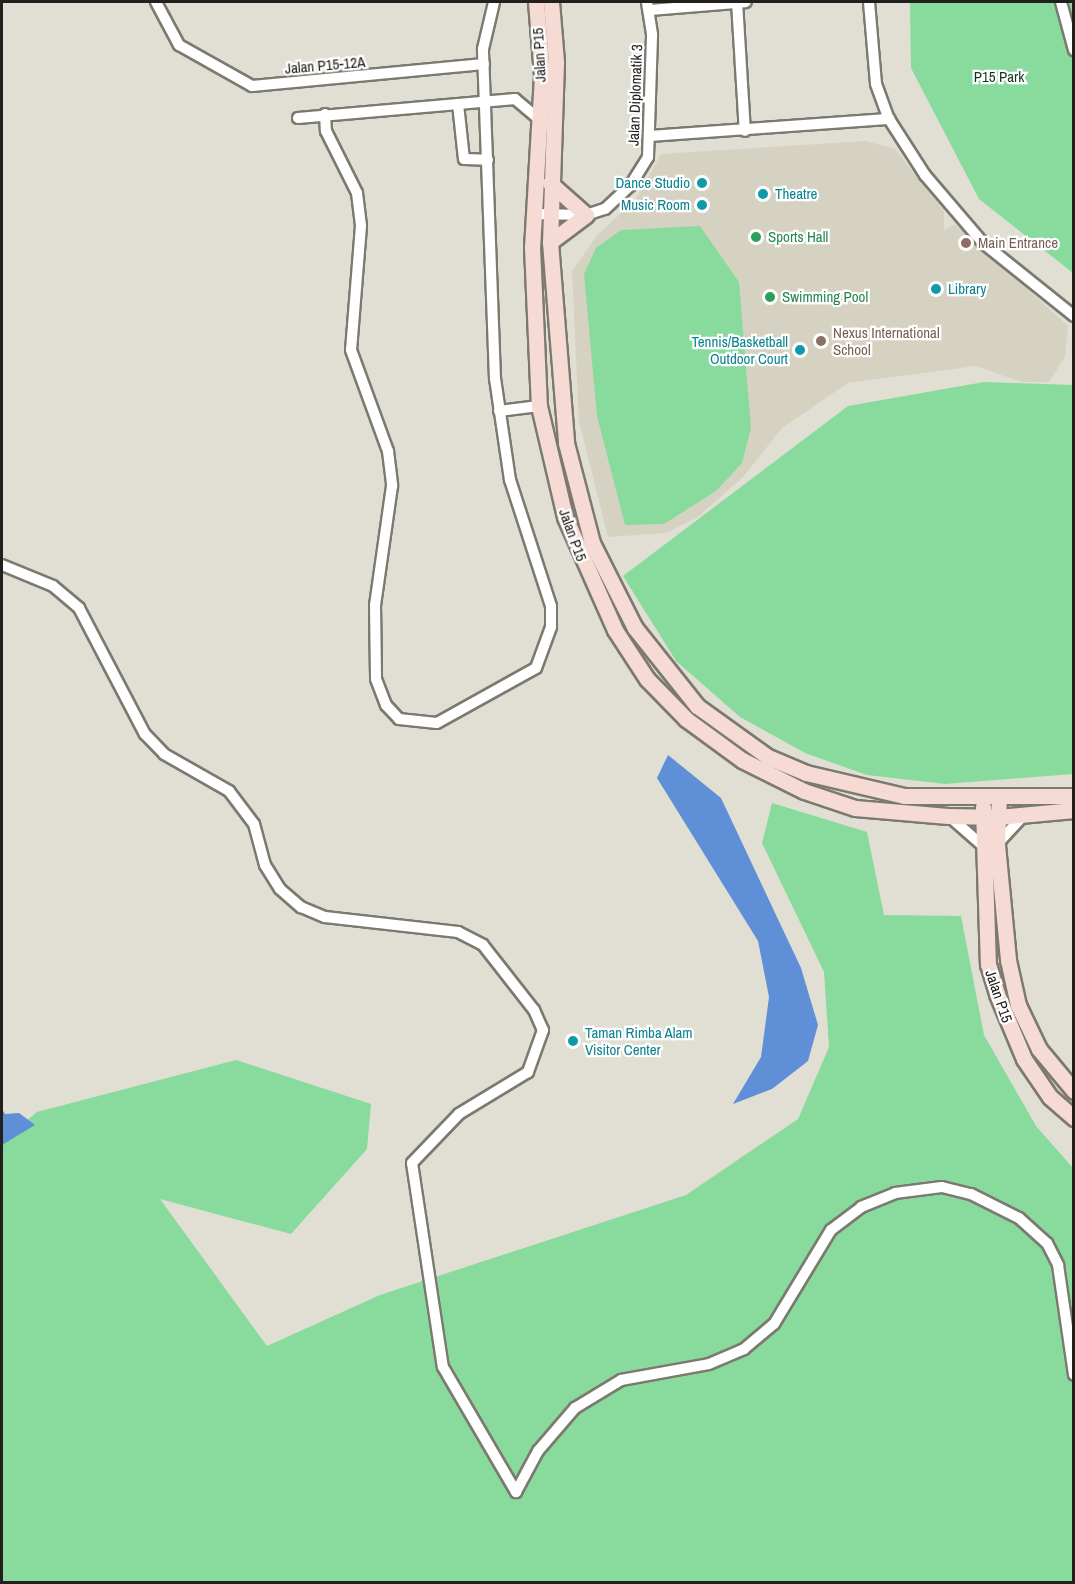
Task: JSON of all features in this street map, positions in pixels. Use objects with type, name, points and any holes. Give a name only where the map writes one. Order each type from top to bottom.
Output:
[{"type":"street","name":"Jalan P15-12A","points":[[156,2],[179,45],[252,86],[484,64]]},
{"type":"street","points":[[325,114],[326,131],[357,193],[362,226],[351,350],[388,452],[392,486],[375,605],[376,679],[386,705],[399,718],[416,724],[437,723],[536,668],[545,653],[551,606],[515,498],[499,411],[484,64],[494,2]]},
{"type":"street","name":"Jalan P15","points":[[536,2],[539,119],[534,214],[540,406],[565,518],[595,596],[647,679],[686,719],[742,760],[804,791],[855,808],[948,816],[991,817],[988,964],[997,994],[1024,1059],[1050,1097],[1074,1118]]},
{"type":"street","name":"Jalan P15","points":[[551,2],[556,62],[550,183],[550,242],[566,443],[592,543],[612,590],[666,672],[697,706],[768,756],[862,789],[991,799],[1074,796]]},
{"type":"street","points":[[738,2],[745,131]]},
{"type":"street","points":[[648,6],[746,2]]},
{"type":"street","points":[[869,2],[871,59],[890,119],[925,175],[971,230],[1019,277],[1074,316]]},
{"type":"street","points":[[1061,2],[1074,50]]},
{"type":"street","name":"Jalan Diplomatik 3","points":[[534,214],[586,215],[605,209],[630,186],[648,157],[651,136],[648,6]]},
{"type":"street","points":[[297,118],[514,99],[539,119]]},
{"type":"street","points":[[458,104],[464,159],[488,160]]},
{"type":"street","points":[[651,136],[890,119]]},
{"type":"street","points":[[550,183],[586,215],[550,242]]},
{"type":"street","points":[[499,411],[540,406]]},
{"type":"street","points":[[2,566],[53,586],[79,608],[145,734],[164,754],[229,791],[254,824],[265,865],[280,889],[301,907],[325,917],[458,932],[483,945],[534,1010],[543,1030],[528,1072],[459,1114],[412,1163],[443,1367],[516,1492],[538,1451],[582,1402],[621,1380],[709,1364],[744,1349],[774,1324],[831,1230],[861,1207],[895,1193],[942,1187],[971,1194],[1019,1218],[1047,1243],[1058,1265],[1074,1375]]},
{"type":"street","points":[[595,596],[612,590]]},
{"type":"street","points":[[991,799],[991,817],[1022,817],[1074,810]]},
{"type":"street","points":[[948,816],[990,845],[1022,817]]},
{"type":"street","name":"Jalan P15","points":[[990,845],[1008,960],[1018,1005],[1039,1049],[1074,1091]]},
{"type":"shaded area","name":"Nexus International School","points":[[866,141],[895,149],[944,211],[944,231],[955,224],[1068,326],[1065,357],[1049,382],[1021,382],[976,366],[848,383],[782,428],[744,476],[698,517],[666,533],[608,537],[579,421],[572,271],[598,234],[635,201],[661,154]]},
{"type":"green space","name":"P15 Park","points":[[910,2],[1073,2],[1073,273],[979,199],[911,68]]},
{"type":"green space","points":[[700,226],[739,282],[751,428],[742,463],[716,491],[664,524],[625,525],[597,416],[584,274],[596,248],[621,230]]},
{"type":"green space","points":[[984,382],[1073,385],[1073,774],[945,784],[867,775],[805,753],[740,717],[676,661],[623,576],[848,406]]},
{"type":"green space","points":[[772,803],[867,832],[884,915],[961,916],[984,1035],[1036,1126],[1073,1168],[1073,1582],[2,1582],[2,1141],[37,1112],[236,1060],[371,1104],[367,1149],[291,1234],[160,1199],[267,1346],[380,1295],[686,1195],[798,1119],[829,1047],[824,972],[762,843]]},
{"type":"water","points":[[668,755],[721,798],[801,968],[818,1025],[808,1061],[772,1089],[733,1104],[761,1057],[769,997],[758,941],[657,778]]},
{"type":"water","points":[[2,1109],[5,1114],[19,1113],[35,1125],[2,1145]]},
{"type":"place","name":"Dance Studio","points":[[702,183]]},
{"type":"place","name":"Theatre","points":[[763,194]]},
{"type":"place","name":"Music Room","points":[[702,205]]},
{"type":"place","name":"Sports Hall","points":[[756,237]]},
{"type":"place","name":"Main Entrance","points":[[966,243]]},
{"type":"place","name":"Library","points":[[936,289]]},
{"type":"place","name":"Swimming Pool","points":[[770,297]]},
{"type":"place","name":"Nexus International School","points":[[821,341]]},
{"type":"place","name":"Tennis/Basketball Outdoor Court","points":[[800,350]]},
{"type":"place","name":"Taman Rimba Alam Visitor Center","points":[[573,1041]]}]
